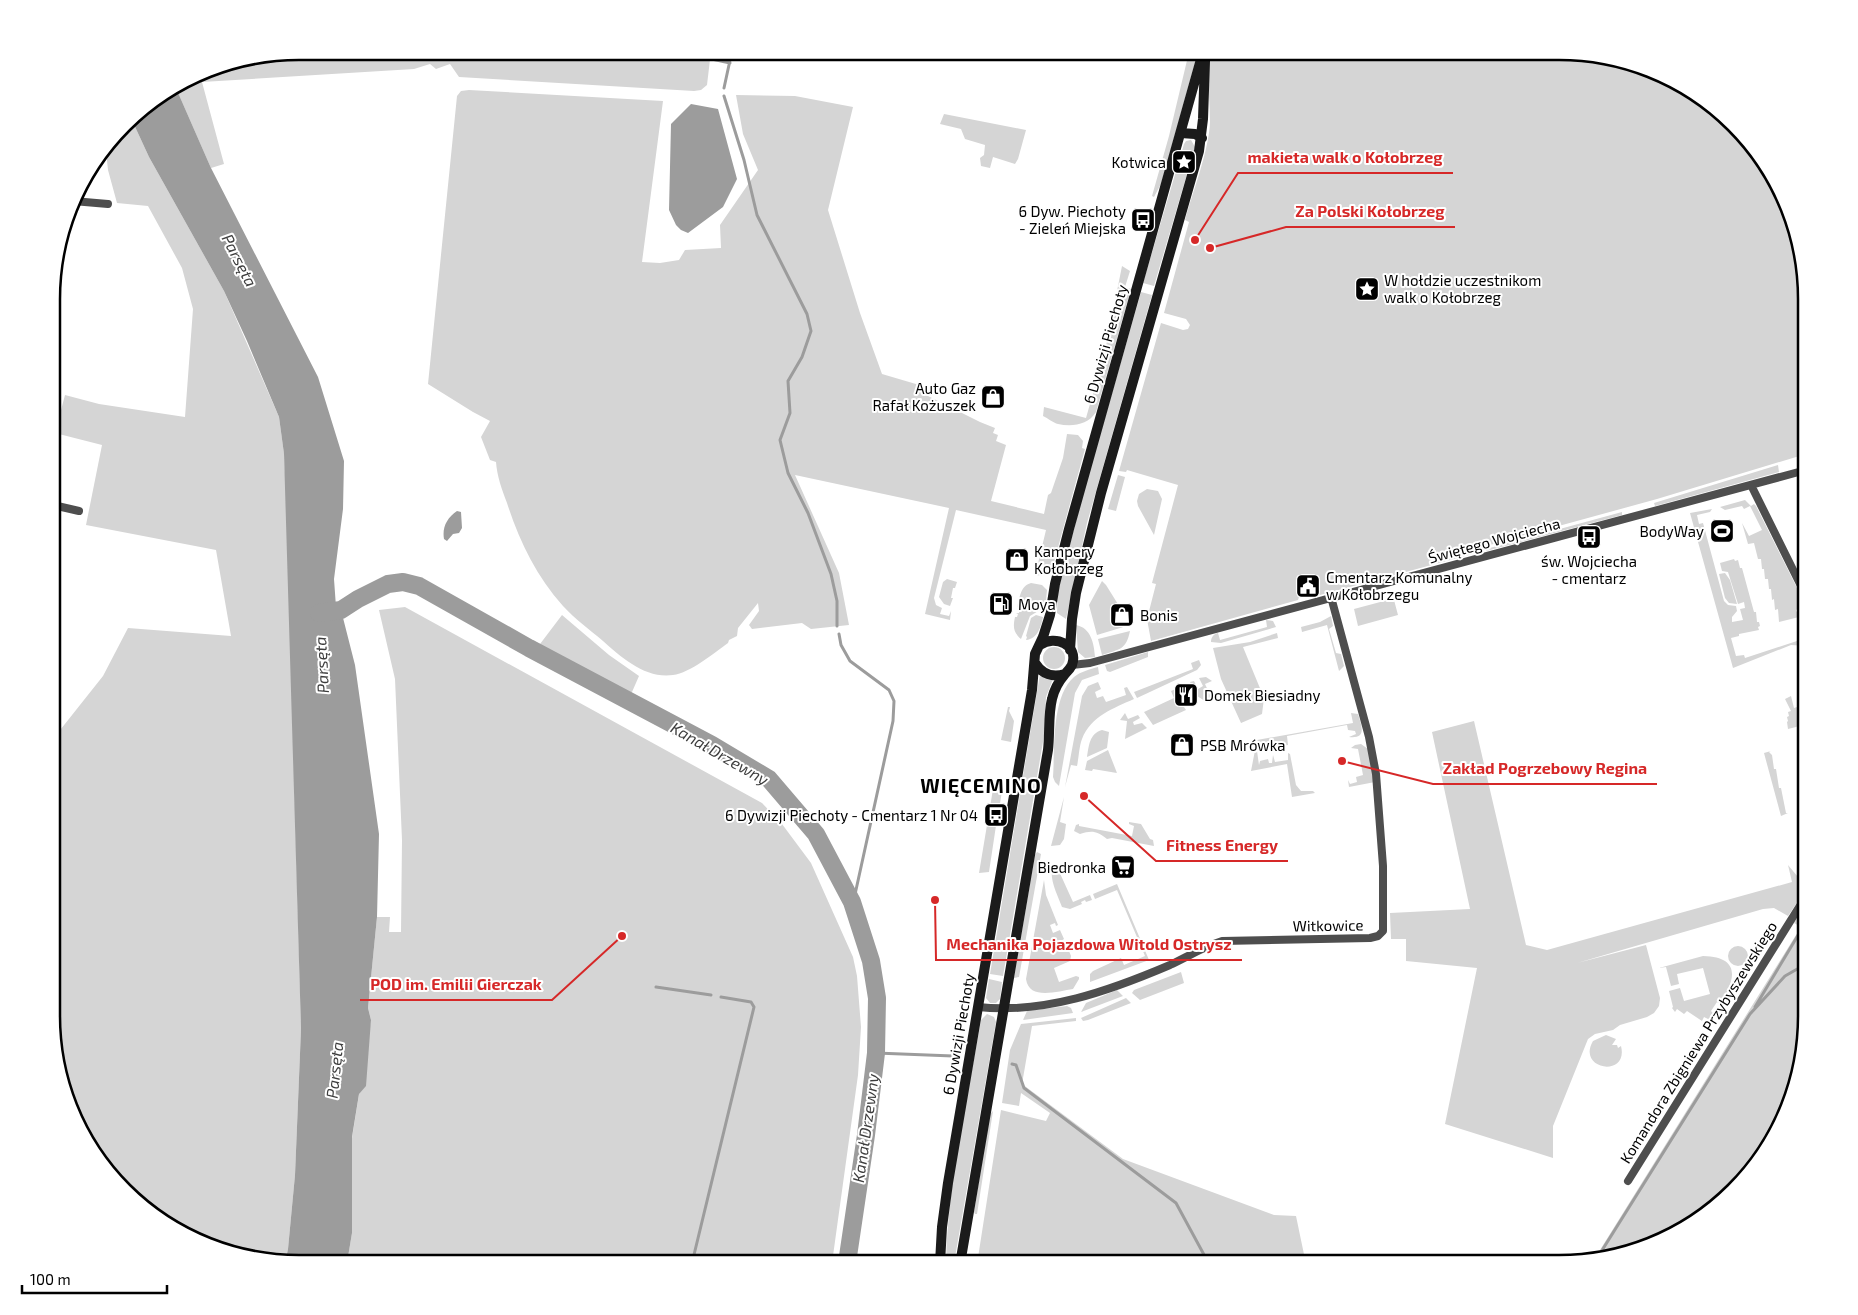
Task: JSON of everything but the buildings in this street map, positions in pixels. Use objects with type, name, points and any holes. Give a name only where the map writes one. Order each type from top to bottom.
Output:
[{"type":"street","name":"6 Dywizji Piechoty","points":[[941,1255],[946,1193],[1036,663],[1035,654],[1050,615],[1055,584],[1069,529],[1202,60]]},
{"type":"street","name":"6 Dywizji Piechoty","points":[[1072,665],[1073,657],[1070,650],[1076,593],[1098,502],[1202,138],[1204,60]]},
{"type":"street","points":[[1181,133],[1196,134],[1202,138]]},
{"type":"street","points":[[81,202],[108,204]]},
{"type":"street","name":"Świętego Wojciecha","points":[[1072,665],[1090,663],[1798,472]]},
{"type":"street","points":[[1751,485],[1798,580]]},
{"type":"street","points":[[60,507],[80,511]]},
{"type":"street","name":"Witkowice","points":[[1003,1009],[1056,1003],[1086,997],[1159,970],[1222,941],[1370,938],[1378,936],[1382,931],[1383,866],[1376,774],[1369,737],[1332,597]]},
{"type":"street","points":[[1040,645],[1047,641],[1055,640],[1063,643],[1070,650]]},
{"type":"street","points":[[1036,663],[1041,670],[1048,674],[1056,676],[1065,674]]},
{"type":"street","points":[[962,1255],[1048,750],[1052,699],[1057,686],[1072,665]]},
{"type":"street","name":"Komandora Zbigniewa Przybyszewskiego","points":[[1628,1182],[1798,909]]},
{"type":"street","points":[[978,1007],[1003,1009]]},
{"type":"shaded area","points":[[299,60],[710,60],[707,85],[701,90],[694,91],[459,77],[450,64],[436,69],[430,64],[414,69],[202,82],[224,164],[211,168],[178,93],[208,78],[237,68],[268,62]]},
{"type":"shaded area","points":[[1187,60],[1196,60],[1161,184],[1154,197],[1152,196]]},
{"type":"shaded area","points":[[1209,60],[1575,61],[1606,65],[1636,73],[1665,85],[1692,100],[1717,119],[1739,141],[1758,166],[1780,208],[1790,237],[1796,268],[1798,299],[1798,456],[1657,499],[1479,548],[1480,552],[1320,595],[1318,592],[1299,597],[1298,600],[1151,641],[1147,619],[1156,584],[1152,583],[1178,485],[1127,470],[1126,472],[1119,471],[1161,323],[1183,330],[1188,329],[1190,325],[1186,319],[1164,313],[1189,222],[1185,220],[1204,158],[1209,133]]},
{"type":"shaded area","points":[[461,91],[663,101],[642,262],[660,263],[679,260],[685,250],[721,248],[720,225],[758,170],[743,134],[736,95],[795,96],[853,107],[828,210],[860,313],[882,374],[926,387],[924,394],[995,428],[993,433],[998,435],[996,441],[1006,445],[991,501],[1044,514],[1048,495],[1051,493],[1063,458],[1067,434],[1078,435],[1083,441],[1082,448],[1085,449],[1051,573],[1035,576],[1046,530],[956,510],[934,598],[936,605],[942,608],[940,614],[949,616],[951,611],[950,620],[925,614],[949,508],[795,475],[839,573],[849,625],[811,629],[802,623],[752,629],[749,625],[759,611],[758,603],[738,628],[737,636],[687,671],[673,675],[653,674],[635,666],[618,654],[563,606],[529,557],[503,493],[496,462],[490,460],[481,437],[490,421],[428,384],[457,96]]},
{"type":"shaded area","points":[[944,114],[1026,130],[1015,164],[993,157],[990,168],[981,166],[980,158],[984,155],[985,145],[965,139],[961,129],[940,124]]},
{"type":"shaded area","points":[[134,126],[149,157],[224,291],[279,417],[284,454],[287,515],[301,1029],[295,1175],[287,1254],[237,1247],[208,1237],[179,1223],[141,1196],[119,1174],[92,1136],[73,1093],[62,1047],[60,1016],[60,730],[103,676],[128,628],[231,636],[216,550],[86,525],[102,445],[60,434],[60,414],[65,395],[99,404],[185,417],[193,309],[182,268],[148,206],[117,203],[108,170],[107,157]]},
{"type":"shaded area","points":[[1191,140],[1195,147],[1154,286],[1143,283],[1184,144],[1186,141]]},
{"type":"shaded area","points":[[1122,266],[1130,271],[1125,287],[1131,289],[1096,412],[1089,420],[1079,424],[1063,425],[1056,423],[1043,416],[1044,407],[1086,418],[1105,351]]},
{"type":"shaded area","points":[[1141,292],[1152,295],[1087,523],[1066,619],[1057,613],[1058,591],[1082,498]]},
{"type":"shaded area","points":[[1778,465],[1779,472],[1655,506],[1654,503]]},
{"type":"shaded area","points":[[1118,475],[1125,477],[1116,511],[1108,509]]},
{"type":"shaded area","points":[[1147,489],[1158,491],[1162,499],[1154,535],[1137,501],[1139,494]]},
{"type":"shaded area","points":[[1745,500],[1751,506],[1754,504],[1756,506],[1798,590],[1798,609],[1796,610],[1798,617],[1779,622],[1778,609],[1775,610],[1774,599],[1772,600],[1768,579],[1765,579],[1761,559],[1758,559],[1754,543],[1748,544],[1742,523],[1749,536],[1762,530],[1750,506],[1744,509],[1742,506],[1725,510],[1720,507]]},
{"type":"shaded area","points":[[1712,509],[1710,512],[1697,515],[1699,524],[1703,523],[1724,601],[1728,605],[1736,606],[1737,611],[1732,617],[1732,622],[1743,620],[1740,609],[1745,608],[1744,602],[1738,604],[1728,572],[1722,571],[1720,563],[1734,559],[1735,561],[1738,560],[1740,568],[1742,568],[1754,612],[1756,612],[1757,622],[1759,622],[1760,626],[1758,627],[1759,630],[1739,634],[1739,636],[1731,638],[1736,656],[1744,655],[1745,658],[1798,641],[1798,645],[1791,645],[1733,668],[1690,513]]},
{"type":"shaded area","points":[[1622,512],[1622,515],[1486,551],[1486,549]]},
{"type":"shaded area","points":[[1725,573],[1730,580],[1737,604],[1729,603],[1725,598],[1719,574]]},
{"type":"shaded area","points":[[947,579],[957,582],[955,588],[953,588],[951,598],[953,598],[950,606],[944,604],[939,597],[943,582]]},
{"type":"shaded area","points":[[1102,581],[1121,609],[1115,613],[1121,623],[1127,620],[1130,625],[1097,635],[1089,605]]},
{"type":"shaded area","points":[[1031,583],[1042,585],[1047,590],[1045,611],[1040,610],[1030,616],[1021,639],[1015,632],[1014,621],[1018,614],[1016,613],[1019,613],[1020,608],[1017,607],[1021,593]]},
{"type":"shaded area","points":[[1414,593],[1415,595],[1394,600],[1398,615],[1358,626],[1354,609]]},
{"type":"shaded area","points":[[405,607],[762,803],[782,824],[811,863],[853,957],[857,976],[861,1027],[858,1075],[833,1255],[348,1255],[352,1233],[352,1138],[371,1020],[368,1008],[377,917],[390,917],[389,932],[401,932],[402,840],[395,679],[379,610]]},
{"type":"shaded area","points":[[562,615],[609,655],[639,676],[632,692],[628,695],[622,693],[537,648]]},
{"type":"shaded area","points":[[1036,615],[1043,617],[1040,628],[1036,635],[1026,640],[1031,618]]},
{"type":"shaded area","points":[[1331,616],[1333,626],[1329,629],[1336,653],[1341,654],[1344,666],[1339,671],[1327,625],[1302,632],[1301,627],[1320,622]]},
{"type":"shaded area","points":[[1266,620],[1273,621],[1276,627],[1221,643],[1211,642],[1213,636],[1218,633],[1220,640],[1267,627]]},
{"type":"shaded area","points":[[1076,625],[1085,629],[1091,637],[1095,657],[1085,658],[1078,652]]},
{"type":"shaded area","points":[[1130,631],[1126,642],[1121,648],[1102,655],[1098,639]]},
{"type":"shaded area","points":[[1277,633],[1278,638],[1243,647],[1264,698],[1262,714],[1241,723],[1221,679],[1213,648],[1250,642]]},
{"type":"shaded area","points":[[1054,647],[1064,654],[1065,658],[1058,668],[1054,669],[1044,662],[1043,658],[1050,648]]},
{"type":"shaded area","points":[[1148,652],[1148,657],[1110,672],[1107,671],[1105,665]]},
{"type":"shaded area","points":[[1199,660],[1201,665],[1197,670],[1137,698],[1134,692],[1193,669],[1191,663]]},
{"type":"shaded area","points":[[1098,667],[1099,674],[1082,680],[1075,693],[1059,786],[1053,777],[1054,738],[1061,697],[1074,677],[1082,672]]},
{"type":"shaded area","points":[[1040,674],[1053,679],[1046,697],[1044,736],[1003,976],[990,974]]},
{"type":"shaded area","points":[[1206,677],[1212,681],[1205,684],[1211,697],[1205,701],[1197,696],[1190,682],[1194,681],[1198,689],[1203,686],[1199,678]]},
{"type":"shaded area","points":[[1098,682],[1101,689],[1095,692],[1097,698],[1103,696],[1106,702],[1126,695],[1124,688],[1127,687],[1134,699],[1104,714],[1091,724],[1080,745],[1077,766],[1071,765],[1065,787],[1082,696],[1088,686]]},
{"type":"shaded area","points":[[1187,684],[1191,693],[1180,698],[1186,710],[1153,725],[1144,712],[1174,698],[1171,691]]},
{"type":"shaded area","points":[[1791,696],[1794,708],[1798,707],[1798,726],[1788,729],[1787,717],[1789,716],[1788,712],[1791,711],[1785,699]]},
{"type":"shaded area","points":[[1008,707],[1010,707],[1009,711],[1014,721],[1011,742],[1001,740]]},
{"type":"shaded area","points":[[1125,713],[1128,719],[1138,715],[1140,718],[1133,722],[1134,725],[1142,723],[1147,728],[1125,739],[1127,721],[1120,720]]},
{"type":"shaded area","points":[[1351,713],[1358,714],[1362,730],[1359,736],[1349,737],[1356,734],[1355,731],[1348,730],[1347,725],[1287,736],[1288,745],[1282,746],[1280,743],[1272,745],[1270,748],[1268,745],[1260,747],[1260,750],[1257,751],[1259,765],[1260,761],[1268,759],[1269,763],[1272,763],[1273,755],[1275,762],[1288,760],[1288,753],[1290,754],[1296,785],[1301,791],[1313,791],[1315,793],[1292,797],[1287,764],[1251,771],[1257,740],[1353,723]]},
{"type":"shaded area","points":[[1474,721],[1526,945],[1547,950],[1792,882],[1788,865],[1798,877],[1798,901],[1788,916],[1774,908],[1763,909],[1577,963],[1646,945],[1660,998],[1659,1006],[1654,1013],[1647,1017],[1620,1025],[1613,1030],[1595,1034],[1588,1039],[1553,1126],[1553,1158],[1445,1124],[1477,968],[1406,961],[1406,939],[1391,939],[1390,913],[1470,909],[1432,732]]},
{"type":"shaded area","points":[[1102,730],[1109,732],[1107,748],[1087,757],[1092,737]]},
{"type":"shaded area","points":[[1361,744],[1368,749],[1375,782],[1349,787],[1348,780],[1350,784],[1357,782],[1356,777],[1363,775],[1358,749],[1351,748]]},
{"type":"shaded area","points":[[1108,750],[1117,773],[1093,769],[1092,771],[1085,770],[1087,761]]},
{"type":"shaded area","points":[[1771,751],[1769,752],[1772,755],[1779,788],[1781,788],[1786,813],[1788,813],[1781,816],[1764,753]]},
{"type":"shaded area","points":[[993,789],[1002,791],[999,810],[995,810],[993,819],[997,819],[989,872],[979,873]]},
{"type":"shaded area","points":[[1064,797],[1060,822],[1066,824],[1064,839],[1060,845],[1051,846]]},
{"type":"shaded area","points":[[1129,822],[1141,824],[1150,839],[1153,840],[1154,846],[1112,838],[1107,839],[1094,832],[1080,834],[1074,831],[1076,825],[1079,824],[1079,826],[1132,836],[1134,826],[1129,824]]},
{"type":"shaded area","points":[[1037,852],[1041,854],[1019,977],[1014,978],[1035,855]]},
{"type":"shaded area","points":[[1053,866],[1058,869],[1073,902],[1090,895],[1092,900],[1086,902],[1085,900],[1081,902],[1082,904],[1070,909],[1062,907],[1053,881]]},
{"type":"shaded area","points":[[1044,880],[1046,895],[1058,925],[1056,926],[1055,923],[1050,925],[1053,933],[1060,930],[1064,939],[1061,941],[1064,947],[1067,946],[1071,956],[1070,961],[1054,968],[1059,982],[1076,976],[1079,977],[1073,989],[1052,993],[1032,990],[1028,986],[1026,979]]},
{"type":"shaded area","points":[[1117,884],[1149,960],[1090,982],[1090,974],[1093,971],[1121,958],[1124,965],[1145,956],[1117,890],[1095,899],[1093,894]]},
{"type":"shaded area","points":[[1798,916],[1798,925],[1794,923]]},
{"type":"shaded area","points":[[1798,932],[1796,1047],[1790,1078],[1780,1107],[1758,1149],[1739,1174],[1717,1196],[1692,1215],[1650,1237],[1621,1247],[1600,1250]]},
{"type":"shaded area","points":[[1738,946],[1745,949],[1748,956],[1745,963],[1738,966],[1731,963],[1728,956],[1731,949]]},
{"type":"shaded area","points":[[1703,956],[1724,960],[1732,971],[1732,978],[1720,1004],[1717,1002],[1711,1011],[1714,1014],[1710,1020],[1704,1017],[1702,1021],[1687,1011],[1684,1014],[1677,1009],[1675,1012],[1672,1008],[1669,991],[1680,988],[1684,1001],[1710,994],[1703,968],[1677,974],[1679,984],[1671,986],[1666,967],[1659,968]]},
{"type":"shaded area","points":[[1181,972],[1184,983],[1140,1000],[1132,993],[1134,990]]},
{"type":"shaded area","points":[[989,979],[1002,982],[1000,999],[996,1003],[990,1003],[986,998]]},
{"type":"shaded area","points":[[1117,990],[1123,996],[1081,1012],[1086,1003]]},
{"type":"shaded area","points":[[1126,998],[1131,1003],[1088,1020],[1083,1021],[1081,1018]]},
{"type":"shaded area","points":[[1067,1006],[1071,1008],[1073,1013],[1023,1020],[1027,1011]]},
{"type":"shaded area","points":[[987,1014],[994,1017],[996,1022],[955,1255],[947,1255],[954,1172],[981,1020]]},
{"type":"shaded area","points":[[1076,1018],[1076,1021],[1032,1026],[1022,1084],[1123,1159],[1274,1215],[1296,1216],[1304,1255],[978,1255],[1001,1110],[1046,1121],[1050,1113],[1021,1093],[1019,1106],[1002,1103],[1010,1050],[1021,1024]]},
{"type":"shaded area","points":[[1606,1035],[1616,1039],[1612,1045],[1617,1045],[1618,1048],[1621,1046],[1621,1056],[1618,1063],[1611,1066],[1596,1064],[1591,1059],[1590,1051],[1593,1041]]},
{"type":"shaded area","points":[[993,1111],[977,1214],[975,1214],[990,1114]]},
{"type":"water","name":"Parsęta","points":[[178,93],[211,168],[318,377],[344,461],[343,509],[334,579],[336,607],[341,610],[355,665],[379,834],[377,917],[368,1008],[371,1020],[366,1086],[359,1094],[352,1137],[352,1233],[348,1255],[287,1254],[295,1175],[301,1029],[284,454],[279,417],[224,291],[149,157],[134,126]]},
{"type":"water","points":[[691,104],[718,109],[737,179],[723,207],[688,233],[676,225],[669,210],[671,124]]},
{"type":"water","points":[[457,511],[461,512],[462,528],[459,533],[453,534],[447,541],[444,539],[445,527],[450,517]]},
{"type":"waterway","points":[[716,60],[730,63]]},
{"type":"waterway","points":[[724,88],[730,60]]},
{"type":"waterway","points":[[724,96],[744,160],[757,215],[807,314],[811,331],[802,357],[788,381],[790,413],[780,440],[788,473],[808,513],[831,574],[837,601],[837,626]]},
{"type":"waterway","name":"Kanał Drzewny","points":[[319,613],[341,610],[388,584],[403,582],[419,586],[529,648],[712,745],[769,779],[816,834],[852,902],[871,961],[877,998],[876,1053],[848,1255]]},
{"type":"waterway","points":[[839,634],[841,645],[850,661],[889,690],[894,701],[893,721],[852,902]]},
{"type":"waterway","points":[[1755,1007],[1798,935]]},
{"type":"waterway","points":[[1602,1251],[1750,1014],[1785,976],[1798,969]]},
{"type":"waterway","points":[[656,987],[711,995]]},
{"type":"waterway","points":[[694,1255],[754,1007],[751,1002],[721,997]]},
{"type":"waterway","points":[[876,1053],[953,1056]]},
{"type":"waterway","points":[[1012,1064],[1016,1065],[1024,1088],[1176,1203],[1204,1255]]},
{"type":"place","name":"Kotwica","points":[[1184,162]]},
{"type":"place","name":"6 Dyw. Piechoty - Zieleń Miejska","points":[[1143,220]]},
{"type":"place","name":"makieta walk o Kołobrzeg","points":[[1195,240]]},
{"type":"place","name":"Za Polski Kołobrzeg","points":[[1210,248]]},
{"type":"place","name":"W hołdzie uczestnikom walk o Kołobrzeg","points":[[1367,289]]},
{"type":"place","name":"Auto Gaz Rafał Kożuszek","points":[[993,397]]},
{"type":"place","name":"BodyWay","points":[[1722,531]]},
{"type":"place","name":"św. Wojciecha - cmentarz","points":[[1589,537]]},
{"type":"place","name":"Kampery Kołobrzeg","points":[[1017,560]]},
{"type":"place","name":"Cmentarz Komunalny w Kołobrzegu","points":[[1308,586]]},
{"type":"place","name":"Moya","points":[[1001,604]]},
{"type":"place","name":"Bonis","points":[[1122,615]]},
{"type":"place","name":"Domek Biesiadny","points":[[1186,695]]},
{"type":"place","name":"PSB Mrówka","points":[[1182,745]]},
{"type":"place","name":"Zakład Pogrzebowy Regina","points":[[1342,761]]},
{"type":"place","name":"Fitness Energy","points":[[1084,796]]},
{"type":"place","name":"6 Dywizji Piechoty - Cmentarz 1 Nr 04","points":[[996,815]]},
{"type":"place","name":"Biedronka","points":[[1123,867]]},
{"type":"place","name":"Mechanika Pojazdowa Witold Ostrysz","points":[[935,900]]},
{"type":"place","name":"POD im. Emilii Gierczak","points":[[622,936]]},
{"type":"district","name":"WIĘCEMINO","points":[[981,785]]}]
